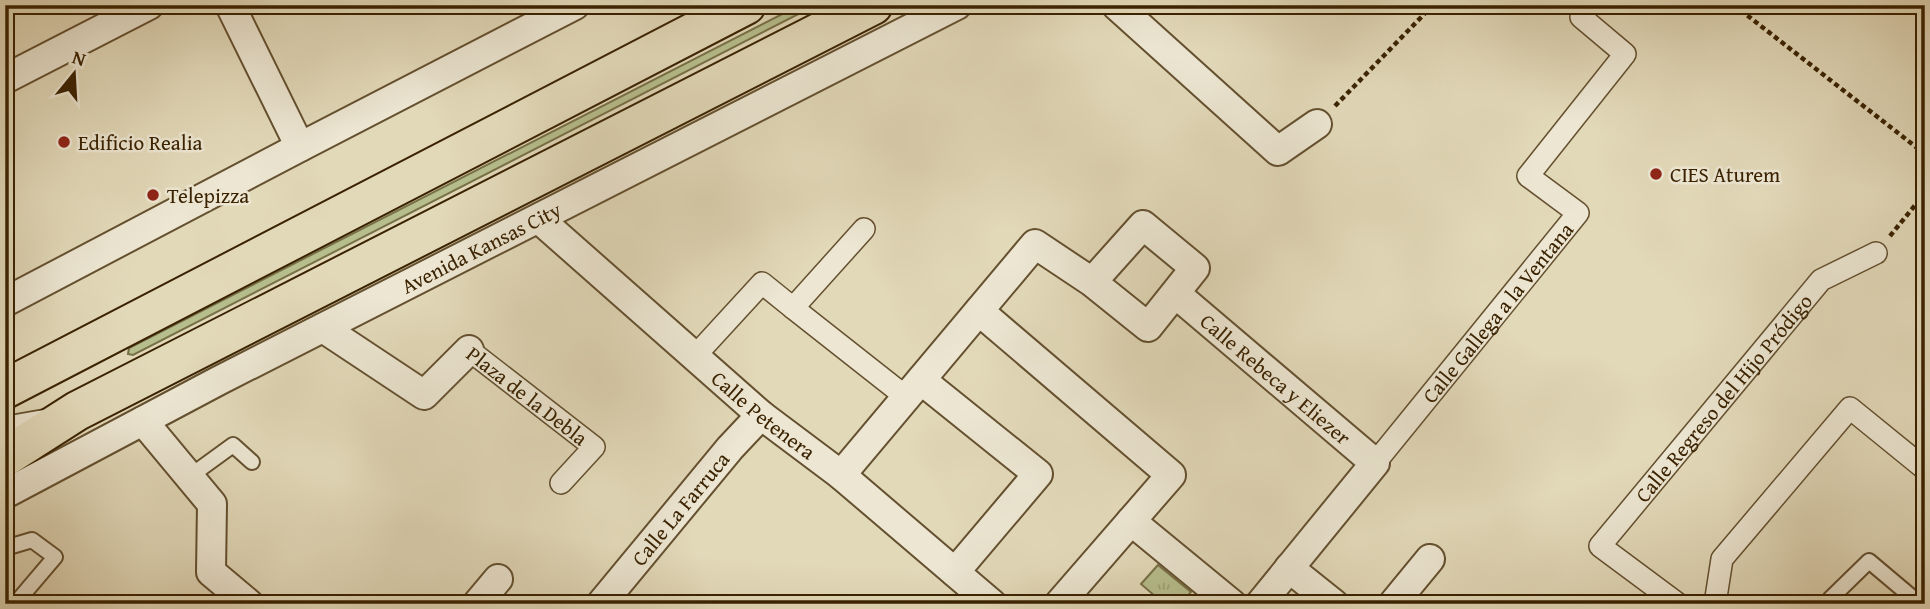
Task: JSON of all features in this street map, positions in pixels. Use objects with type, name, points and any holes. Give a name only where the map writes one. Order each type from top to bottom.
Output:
[{"type":"main road","points":[[5,389],[746,5]]},
{"type":"main road","name":"Avenida Kansas City","points":[[5,457],[77,411],[873,5]]},
{"type":"street","points":[[5,79],[149,5]]},
{"type":"street","points":[[230,5],[300,147]]},
{"type":"street","points":[[5,302],[575,5]]},
{"type":"street","name":"Avenida Kansas City","points":[[5,494],[323,328],[957,5]]},
{"type":"street","points":[[1116,5],[1278,151],[1317,124]]},
{"type":"street","name":"Calle Gallega a la Ventana","points":[[1260,604],[1578,213],[1528,176],[1625,54],[1580,17],[1590,5]]},
{"type":"street","name":"Calle Petenera","points":[[539,219],[761,415],[841,475],[992,604]]},
{"type":"street","points":[[841,475],[1035,244],[1092,282],[1148,327],[1177,294],[1195,268],[1143,225],[1092,282]]},
{"type":"street","points":[[793,307],[864,229]]},
{"type":"street","name":"Calle Regreso del Hijo Pródigo","points":[[1678,604],[1600,546],[1821,280],[1876,253]]},
{"type":"street","points":[[695,356],[762,283],[1038,474],[955,572]]},
{"type":"street","name":"Calle Rebeca y Eliezer","points":[[1177,294],[1375,463]]},
{"type":"street","points":[[979,311],[1171,475],[1059,604]]},
{"type":"street","name":"Plaza de la Debla","points":[[323,328],[424,396],[468,350],[594,447],[561,483]]},
{"type":"street","points":[[1714,604],[1722,559],[1850,408],[1925,469]]},
{"type":"street","name":"Calle La Farruca","points":[[601,604],[730,448],[761,415]]},
{"type":"street","points":[[143,421],[212,504],[211,572],[249,604]]},
{"type":"street","points":[[1131,521],[1232,604]]},
{"type":"street","points":[[1393,604],[1430,559]]},
{"type":"street","points":[[1289,568],[1334,604]]},
{"type":"street","points":[[477,604],[498,579]]},
{"type":"lane","name":"Avenida Kansas City","points":[[5,424],[77,411]]},
{"type":"lane","points":[[189,477],[233,445],[252,462]]},
{"type":"lane","points":[[5,548],[32,540],[55,557],[15,604]]},
{"type":"lane","points":[[1830,599],[1869,561],[1920,604]]},
{"type":"path","points":[[1317,124],[1433,5]]},
{"type":"path","points":[[1734,5],[1925,154]]},
{"type":"path","points":[[1876,253],[1925,193]]},
{"type":"green space","points":[[800,5],[816,5],[133,355],[128,354],[129,348]]},
{"type":"green space","points":[[1158,565],[1191,592],[1181,604],[1164,604],[1141,584]]},
{"type":"place","name":"Edificio Realia","points":[[64,142]]},
{"type":"place","name":"CIES Aturem","points":[[1656,174]]},
{"type":"place","name":"Telepizza","points":[[153,195]]}]
